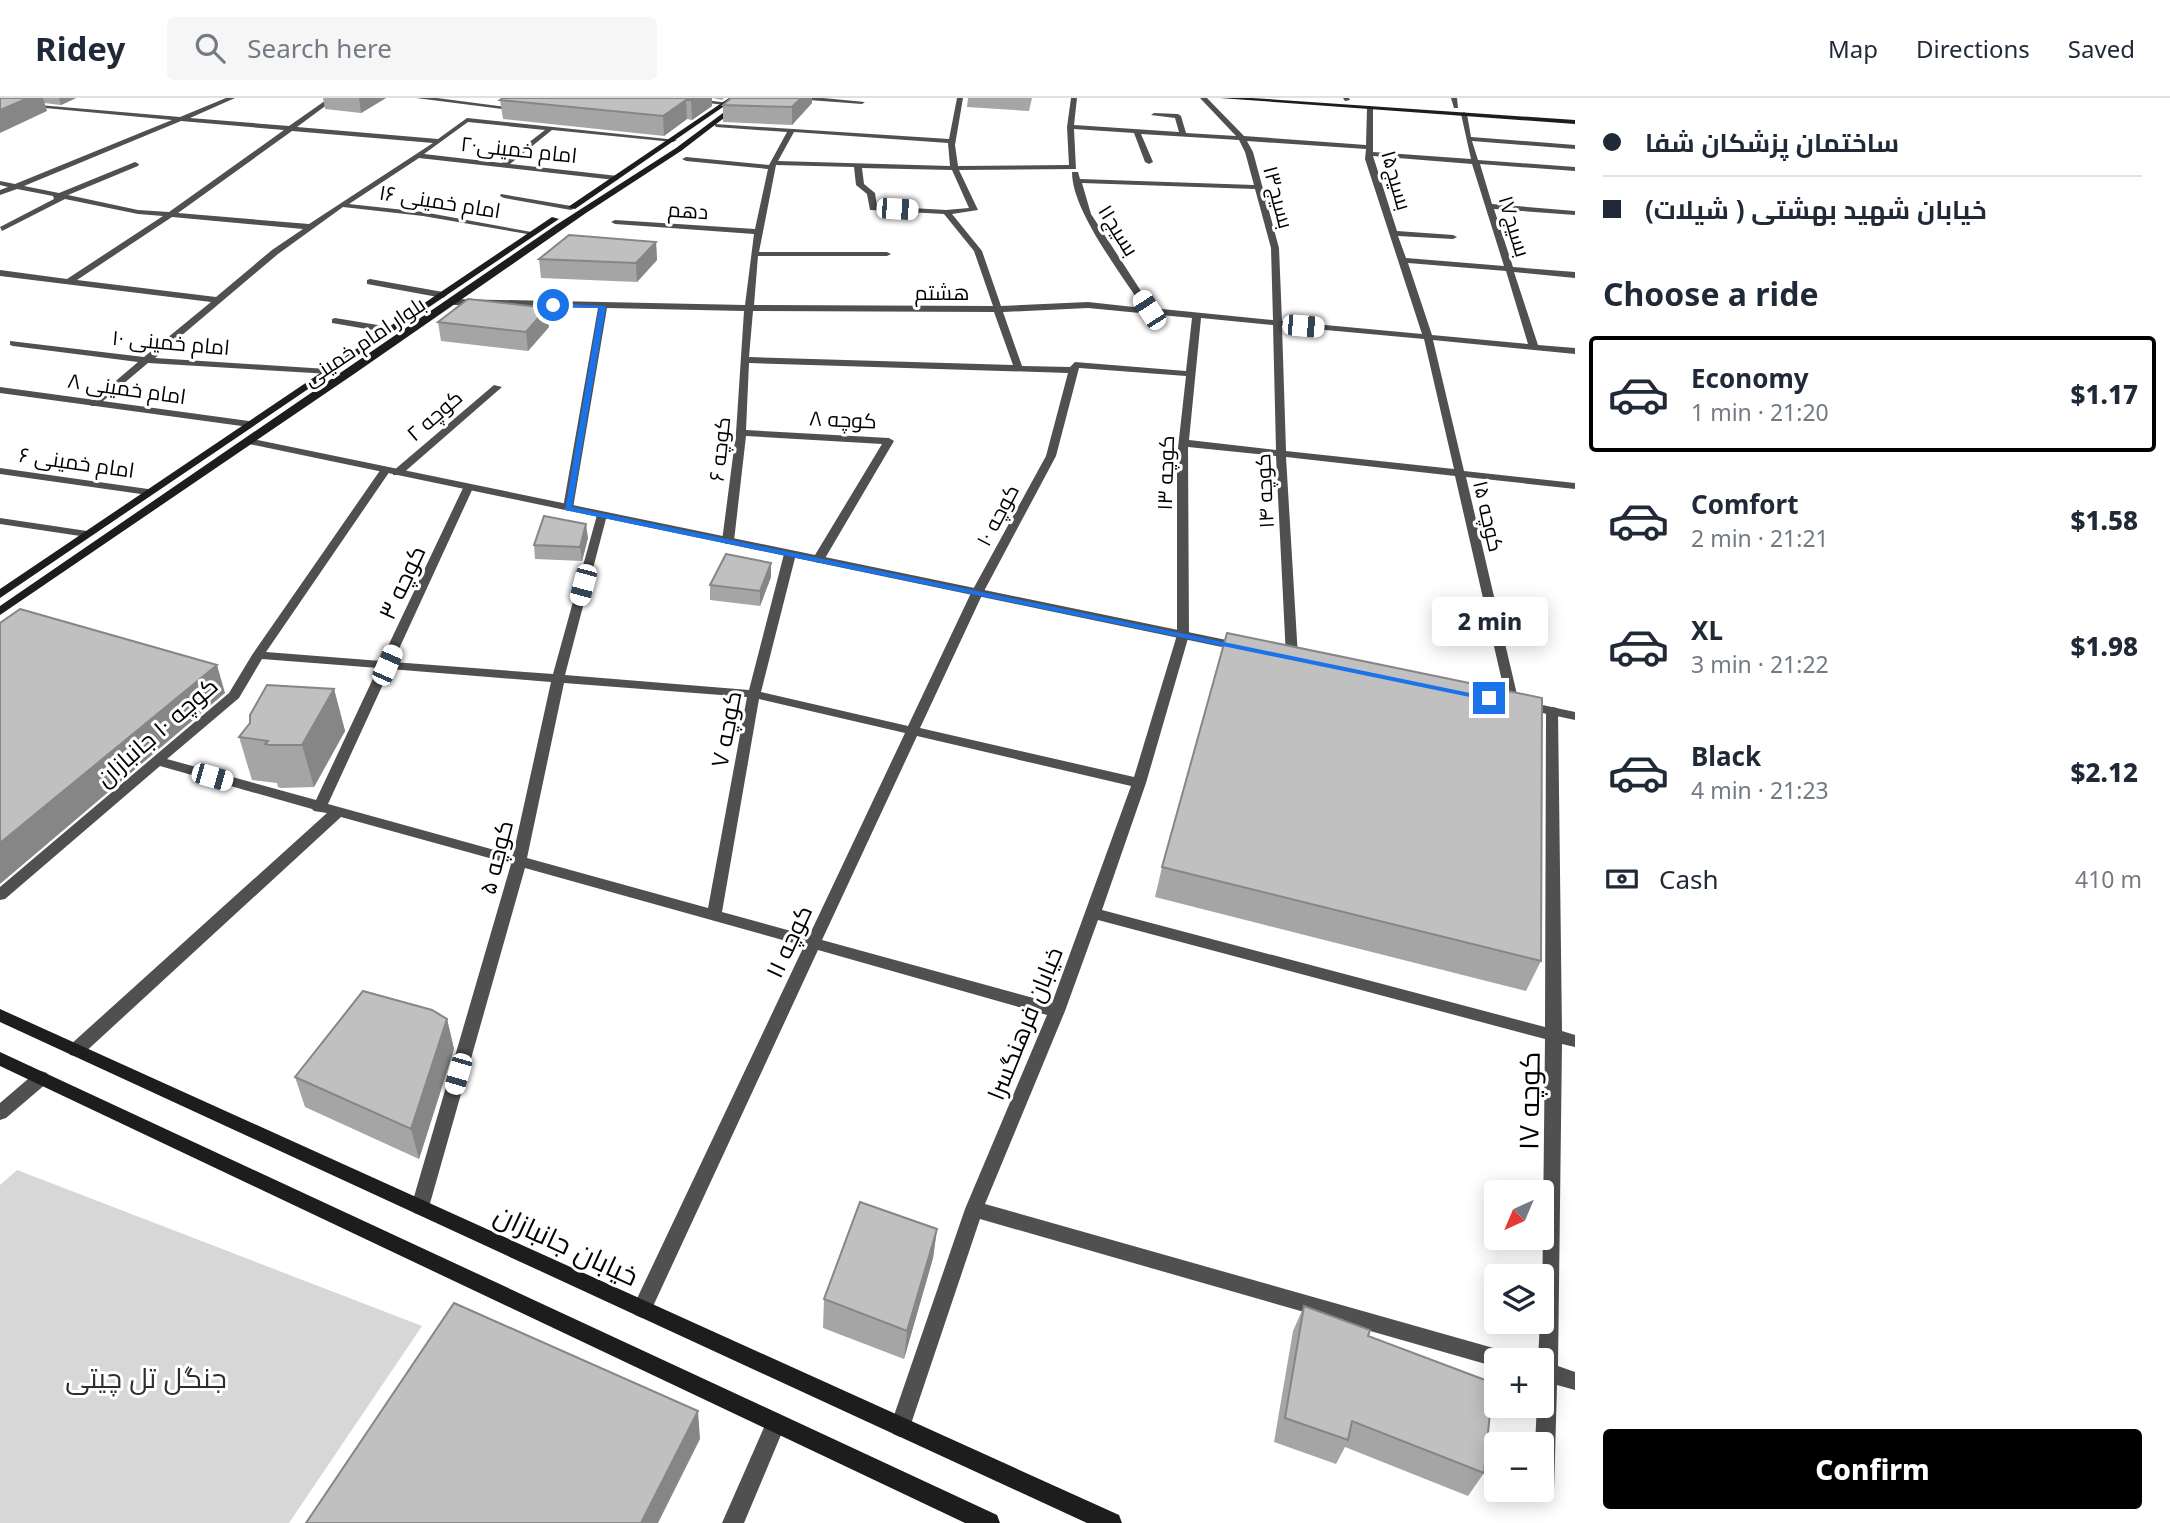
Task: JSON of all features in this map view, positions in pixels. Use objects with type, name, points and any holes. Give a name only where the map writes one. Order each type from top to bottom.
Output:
[{"type":"main road","points":[[20,102],[28,98]]},
{"type":"main road","name":"بلوار امام خمینی","points":[[0,611],[454,302],[569,220],[716,125],[747,98]]},
{"type":"main road","points":[[1223,98],[1575,122]]},
{"type":"main road","points":[[1316,98],[1575,115]]},
{"type":"main road","name":"بلوار امام خمینی","points":[[0,594],[729,101]]},
{"type":"main road","points":[[1513,111],[1518,118]]},
{"type":"main road","points":[[686,131],[704,133]]},
{"type":"main road","name":"خیابان جانبازان","points":[[0,1015],[1111,1523]]},
{"type":"main road","points":[[0,1059],[989,1523]]},
{"type":"street","points":[[0,193],[232,98]]},
{"type":"street","points":[[69,281],[169,216],[333,98]]},
{"type":"street","points":[[419,98],[510,108]]},
{"type":"street","points":[[669,98],[729,101]]},
{"type":"street","points":[[785,98],[862,102]]},
{"type":"street","points":[[858,166],[860,185],[871,192],[873,208],[946,212],[974,210],[952,168],[950,141],[960,98]]},
{"type":"street","name":"بسیج۱۱","points":[[1074,98],[1070,127],[1073,165],[1087,214],[1149,310]]},
{"type":"street","name":"بسیج۱۳","points":[[1203,98],[1241,137],[1249,152],[1275,248],[1279,323]]},
{"type":"street","points":[[1454,98],[1456,107]]},
{"type":"street","points":[[487,122],[518,103]]},
{"type":"street","points":[[11,105],[440,141]]},
{"type":"street","name":"بسیج۱۵","points":[[1370,108],[1370,151],[1428,337]]},
{"type":"street","name":"بسیج۱۷","points":[[1464,114],[1468,139],[1478,162],[1534,347]]},
{"type":"street","points":[[1154,115],[1178,116],[1183,133]]},
{"type":"street","points":[[94,404],[275,252],[341,205],[420,156],[467,120],[673,140]]},
{"type":"street","points":[[716,125],[950,141]]},
{"type":"street","points":[[1070,127],[1241,137],[1478,162],[1575,169]]},
{"type":"street","points":[[504,165],[551,128]]},
{"type":"street","points":[[1136,130],[1149,162]]},
{"type":"street","name":"کوچه ۶","points":[[728,541],[741,433],[744,360],[754,254],[773,164],[791,131]]},
{"type":"street","points":[[1468,139],[1575,147]]},
{"type":"street","name":"امام خمینی۲۰","points":[[420,156],[615,178]]},
{"type":"street","points":[[685,159],[952,168],[1073,165]]},
{"type":"street","points":[[2,229],[59,198],[135,164]]},
{"type":"street","points":[[1076,181],[1257,187]]},
{"type":"street","points":[[0,183],[59,198],[169,216],[313,226]]},
{"type":"street","points":[[504,196],[572,208]]},
{"type":"street","name":"امام خمینی ۱۶","points":[[341,205],[423,214],[533,233]]},
{"type":"street","points":[[1491,206],[1575,213]]},
{"type":"street","points":[[946,212],[978,251],[1020,370]]},
{"type":"street","name":"دهم","points":[[615,222],[758,232]]},
{"type":"street","points":[[1394,233],[1453,237]]},
{"type":"street","points":[[754,254],[887,254]]},
{"type":"street","points":[[1404,260],[1575,275]]},
{"type":"street","points":[[0,273],[219,300]]},
{"type":"street","points":[[370,282],[443,295]]},
{"type":"street","name":"هشتم","points":[[454,302],[748,308],[1000,309],[1088,304],[1575,351]]},
{"type":"street","points":[[568,508],[603,306]]},
{"type":"street","name":"کوچه ۱۳","points":[[1183,635],[1184,443],[1197,314]]},
{"type":"street","points":[[335,321],[390,330]]},
{"type":"street","name":"کوچه ۱۴","points":[[1279,323],[1281,454],[1292,657]]},
{"type":"street","name":"کوچه ۱۵","points":[[1428,337],[1513,703]]},
{"type":"street","name":"امام خمینی ۱۰","points":[[13,342],[145,360],[327,372]]},
{"type":"street","points":[[744,360],[1020,370],[1073,370],[1074,365],[1191,374]]},
{"type":"street","name":"کوچه ۱۰","points":[[977,593],[1051,456],[1073,370]]},
{"type":"street","name":"کوچه ۲","points":[[391,472],[497,387]]},
{"type":"street","name":"امام خمینی ۸","points":[[0,390],[249,424]]},
{"type":"street","name":"کوچه ۸","points":[[741,433],[889,441],[818,560]]},
{"type":"street","points":[[248,441],[1251,649]]},
{"type":"street","points":[[1184,443],[1575,486]]},
{"type":"street","name":"امام خمینی ۶","points":[[0,471],[148,492]]},
{"type":"street","name":"کوچه ۱۰ جانبازان","points":[[0,895],[234,695],[258,655],[391,472]]},
{"type":"street","name":"کوچه ۳","points":[[319,808],[468,488]]},
{"type":"street","name":"کوچه ۵","points":[[420,1207],[519,862],[558,679],[602,515]]},
{"type":"street","points":[[0,521],[87,534]]},
{"type":"street","name":"کوچه ۷","points":[[715,915],[754,694],[790,554]]},
{"type":"street","name":"کوچه ۱۱","points":[[642,1309],[977,593]]},
{"type":"street","name":"خیابان فرهنگسرا","points":[[900,1427],[974,1209],[1057,1011],[1093,913],[1139,783],[1183,635]]},
{"type":"street","points":[[1278,654],[1305,660]]},
{"type":"street","points":[[258,655],[754,694],[1139,783]]},
{"type":"street","points":[[1500,700],[1575,716]]},
{"type":"street","name":"کوچه ۱۷","points":[[1546,1348],[1555,1036],[1552,711]]},
{"type":"street","points":[[158,761],[319,808],[1057,1011]]},
{"type":"street","points":[[76,1050],[337,812]]},
{"type":"street","points":[[1093,913],[1575,1041]]},
{"type":"street","points":[[0,1113],[41,1078]]},
{"type":"street","points":[[974,1209],[1484,1354]]},
{"type":"street","points":[[1554,1374],[1575,1381]]},
{"type":"street","points":[[733,1523],[776,1423]]},
{"type":"green space","name":"جنگل تل چیتی","points":[[17,1170],[422,1326],[289,1523],[0,1523],[0,1185]]},
{"type":"building","points":[[0,98],[28,98],[0,110]]},
{"type":"building","points":[[695,98],[686,100],[663,116],[500,100]]},
{"type":"building","points":[[731,98],[801,98],[792,107],[723,105]]},
{"type":"building","points":[[569,235],[656,242],[636,263],[539,259]]},
{"type":"building","points":[[468,299],[547,308],[526,332],[438,322]]},
{"type":"building","points":[[544,516],[586,524],[580,547],[534,545]]},
{"type":"building","points":[[726,554],[771,563],[760,591],[710,585]]},
{"type":"building","points":[[20,609],[217,665],[0,843],[0,623]]},
{"type":"building","points":[[1227,633],[1542,698],[1541,961],[1162,867]]},
{"type":"building","points":[[267,685],[334,689],[302,745],[269,745],[265,744],[268,741],[239,737],[250,723],[250,715]]},
{"type":"building","points":[[363,991],[432,1010],[447,1019],[411,1129],[295,1077]]},
{"type":"building","points":[[860,1202],[937,1229],[907,1331],[824,1299]]},
{"type":"building","points":[[454,1303],[698,1411],[641,1523],[306,1523]]},
{"type":"building","points":[[1304,1306],[1370,1330],[1368,1336],[1484,1380],[1484,1418],[1490,1418],[1488,1432],[1484,1432],[1484,1473],[1352,1421],[1348,1440],[1285,1418]]},
{"type":"route","points":[[553,305],[603,306],[568,508],[1489,698]]}]
